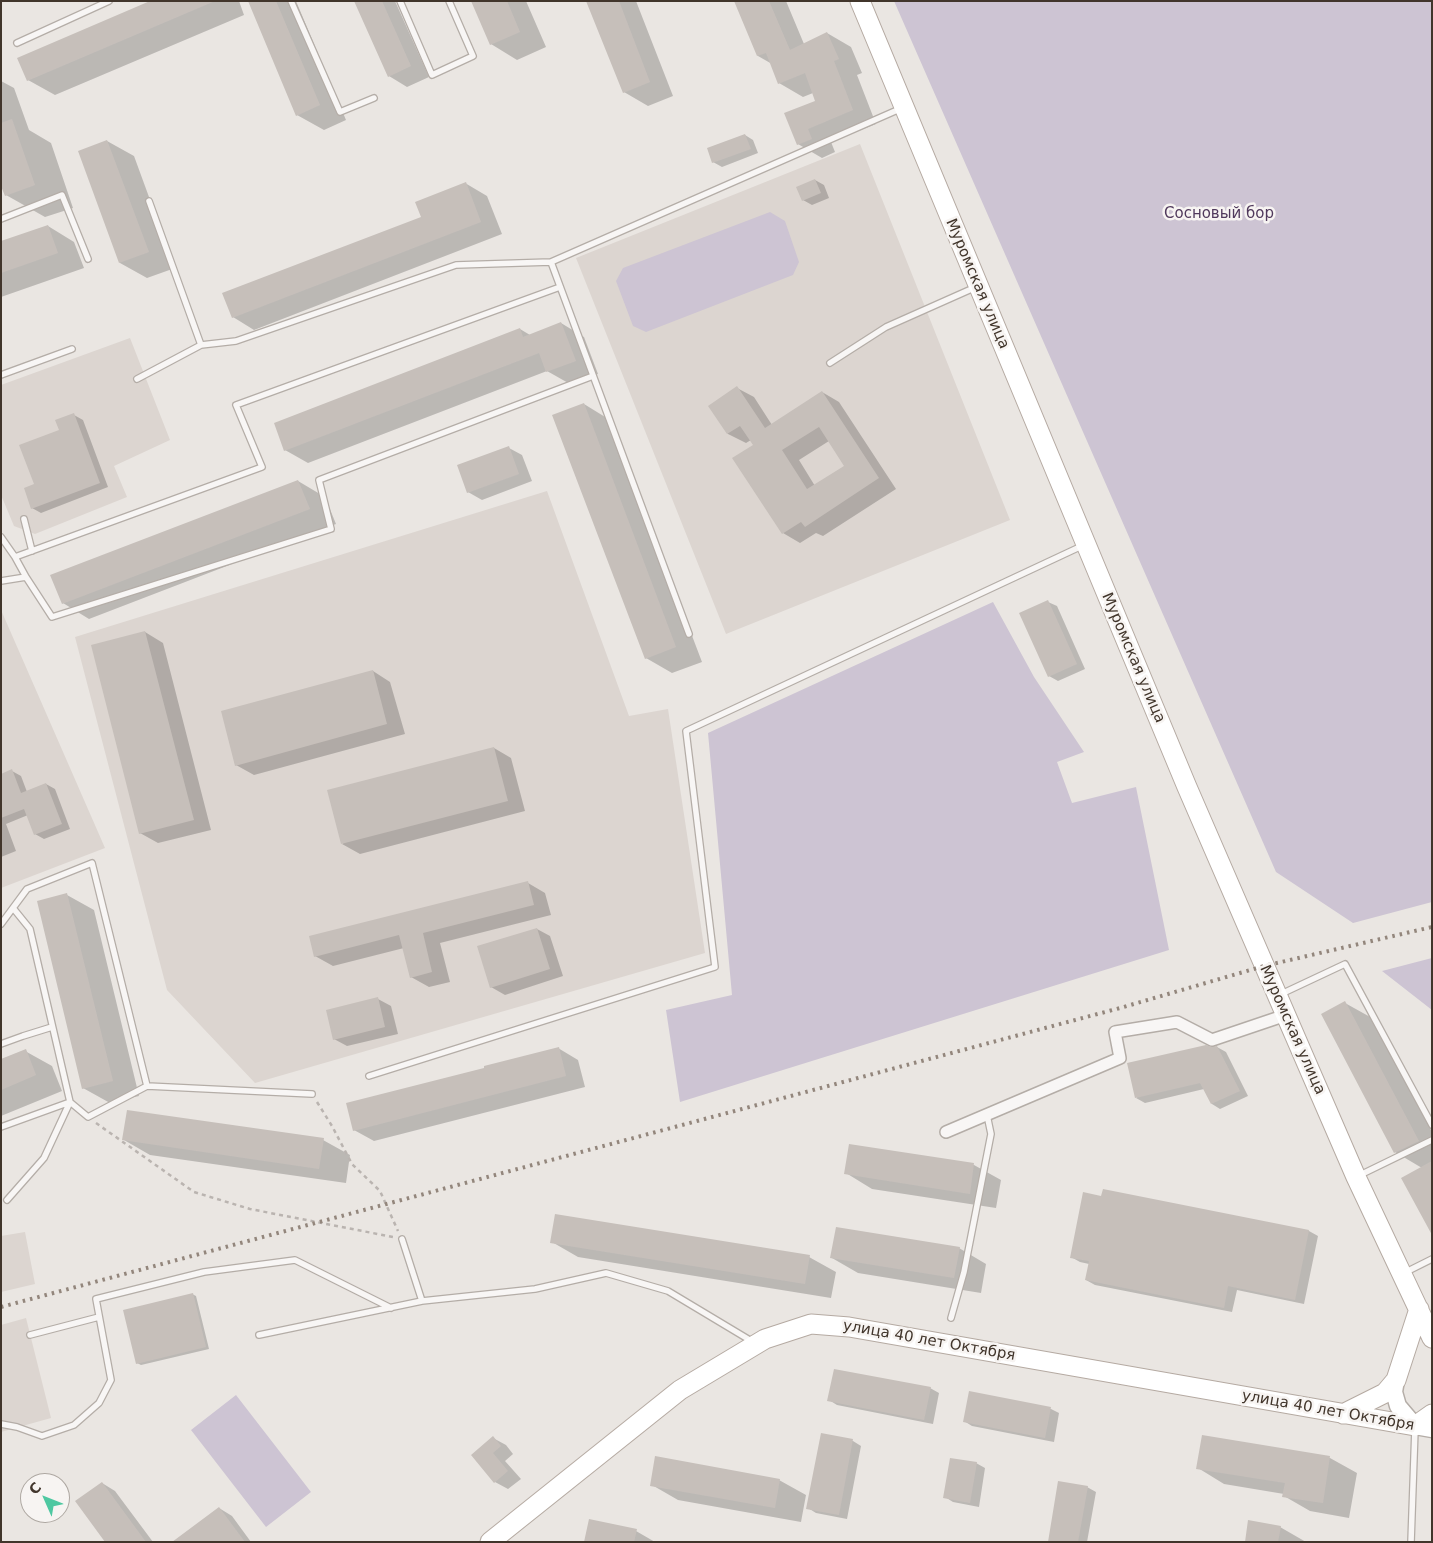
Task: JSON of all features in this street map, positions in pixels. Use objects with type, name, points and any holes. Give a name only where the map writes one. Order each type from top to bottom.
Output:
[{"type":"main road","name":"Муромская улица","points":[[860,1],[1187,787],[1356,1177],[1432,1338]]},
{"type":"main road","points":[[1419,1309],[1396,1380],[1394,1392],[1398,1406],[1423,1427],[1432,1414]]},
{"type":"main road","name":"улица 40 лет Октября","points":[[490,1542],[680,1390],[756,1344],[811,1324],[850,1326],[1423,1427]]},
{"type":"main road","points":[[1343,1414],[1385,1393],[1396,1380]]},
{"type":"street","points":[[946,1132],[1120,1058],[1116,1032],[1177,1022],[1212,1040],[1286,1014]]},
{"type":"lane","points":[[17,43],[109,1]]},
{"type":"lane","points":[[291,1],[340,112],[374,98]]},
{"type":"lane","points":[[400,1],[432,75],[473,56],[449,1]]},
{"type":"lane","points":[[137,379],[201,345],[236,341],[456,265],[551,262],[904,107]]},
{"type":"lane","points":[[1,219],[62,195],[88,259]]},
{"type":"lane","points":[[149,201],[201,345]]},
{"type":"lane","points":[[551,262],[689,634]]},
{"type":"lane","points":[[830,363],[886,328],[978,286]]},
{"type":"lane","points":[[15,557],[262,467],[236,405],[560,287]]},
{"type":"lane","points":[[1,375],[72,349]]},
{"type":"lane","points":[[1,538],[52,617],[331,529],[319,480],[593,376]]},
{"type":"lane","points":[[24,519],[32,551]]},
{"type":"lane","points":[[369,1076],[715,967],[686,731],[1086,544]]},
{"type":"lane","points":[[1,581],[26,576]]},
{"type":"lane","points":[[1,924],[27,889],[92,863],[147,1086]]},
{"type":"lane","points":[[13,908],[30,929],[70,1102],[88,1118],[147,1086],[312,1094]]},
{"type":"lane","points":[[1278,996],[1345,964],[1432,1125]]},
{"type":"lane","points":[[1,1044],[52,1027]]},
{"type":"lane","points":[[1,1127],[70,1102]]},
{"type":"lane","points":[[7,1200],[44,1158],[70,1102]]},
{"type":"lane","points":[[951,1318],[964,1272],[991,1134],[987,1115]]},
{"type":"lane","points":[[1356,1177],[1432,1140]]},
{"type":"lane","points":[[402,1239],[422,1301]]},
{"type":"lane","points":[[1402,1274],[1432,1259]]},
{"type":"lane","points":[[1,1424],[17,1427],[42,1436],[74,1425],[100,1403],[111,1380],[96,1299],[204,1272],[296,1260],[391,1308]]},
{"type":"lane","points":[[259,1335],[422,1301],[535,1289],[606,1273],[668,1290],[756,1344]]},
{"type":"lane","points":[[30,1335],[99,1317]]},
{"type":"lane","points":[[1411,1542],[1423,1427]]},
{"type":"path","points":[[312,1094],[352,1164],[380,1191],[402,1239]]},
{"type":"path","points":[[88,1118],[194,1192],[250,1208],[402,1239]]},
{"type":"shaded area","points":[[860,144],[1010,520],[726,634],[576,258]]},
{"type":"shaded area","points":[[130,338],[170,440],[114,466],[127,497],[35,534],[14,526],[1,495],[1,385]]},
{"type":"shaded area","points":[[547,491],[629,716],[668,709],[705,953],[255,1083],[167,990],[75,637]]},
{"type":"shaded area","points":[[1,610],[105,848],[1,888]]},
{"type":"shaded area","points":[[25,1232],[35,1284],[1,1292],[1,1236]]},
{"type":"shaded area","points":[[26,1318],[51,1418],[1,1432],[1,1325]]},
{"type":"green space","name":"Сосновый бор","points":[[894,1],[1432,1],[1432,902],[1353,923],[1276,872]]},
{"type":"green space","points":[[770,212],[785,221],[799,262],[793,275],[646,332],[633,326],[616,281],[623,268]]},
{"type":"green space","points":[[993,602],[1034,677],[1084,752],[1057,762],[1072,803],[1136,787],[1169,950],[680,1102],[666,1010],[732,995],[708,733]]},
{"type":"green space","points":[[1432,958],[1432,1010],[1382,971]]},
{"type":"green space","points":[[236,1395],[311,1492],[266,1527],[191,1430]]},
{"type":"building","points":[[150,1],[215,1],[27,81],[17,58]]},
{"type":"building","points":[[248,1],[276,1],[320,105],[296,116]]},
{"type":"building","points":[[354,1],[382,1],[411,66],[388,77]]},
{"type":"building","points":[[471,1],[507,1],[520,32],[490,45]]},
{"type":"building","points":[[586,1],[619,1],[650,82],[623,93]]},
{"type":"building","points":[[734,1],[769,1],[790,50],[827,32],[839,59],[834,61],[853,110],[808,129],[812,139],[797,145],[784,113],[815,101],[805,73],[778,84],[766,53],[757,56]]},
{"type":"building","points":[[12,119],[35,185],[5,196],[1,186],[1,123]]},
{"type":"building","points":[[745,134],[751,149],[712,163],[707,148]]},
{"type":"building","points":[[107,140],[149,252],[119,263],[78,151]]},
{"type":"building","points":[[815,179],[821,193],[802,201],[796,187]]},
{"type":"building","points":[[466,182],[481,222],[232,318],[222,293],[421,217],[415,202]]},
{"type":"building","points":[[48,225],[58,253],[1,273],[1,241]]},
{"type":"building","points":[[561,322],[576,361],[546,372],[539,353],[284,451],[274,423],[520,328],[523,337]]},
{"type":"building","points":[[737,386],[765,428],[822,391],[879,478],[805,527],[801,522],[782,534],[732,458],[753,445],[740,426],[727,434],[708,406]],"holes":[[[819,427],[844,466],[807,489],[782,450]]]},
{"type":"building","points":[[584,403],[676,647],[645,659],[552,415]]},
{"type":"building","points":[[74,413],[100,483],[31,509],[24,488],[34,484],[19,445],[59,430],[55,420]]},
{"type":"building","points":[[509,446],[519,474],[467,493],[457,465]]},
{"type":"building","points":[[298,480],[310,509],[62,604],[50,575]]},
{"type":"building","points":[[1048,600],[1077,664],[1048,677],[1019,613]]},
{"type":"building","points":[[145,631],[194,820],[139,834],[91,645]]},
{"type":"building","points":[[373,670],[387,724],[235,766],[221,711]]},
{"type":"building","points":[[494,747],[508,801],[341,844],[327,790]]},
{"type":"building","points":[[12,769],[21,793],[46,783],[62,824],[34,835],[24,809],[1,818],[1,774]]},
{"type":"building","points":[[528,881],[534,905],[423,933],[432,972],[410,978],[399,935],[314,957],[309,936]]},
{"type":"building","points":[[67,893],[113,1081],[82,1089],[37,901]]},
{"type":"building","points":[[537,928],[550,969],[490,988],[477,946]]},
{"type":"building","points":[[378,997],[385,1027],[333,1040],[326,1010]]},
{"type":"building","points":[[1345,1001],[1419,1141],[1394,1153],[1321,1014]]},
{"type":"building","points":[[1206,1045],[1211,1047],[1217,1046],[1240,1091],[1211,1104],[1200,1083],[1135,1098],[1127,1063]]},
{"type":"building","points":[[559,1047],[566,1076],[353,1131],[346,1103]]},
{"type":"building","points":[[26,1049],[36,1075],[1,1090],[1,1059]]},
{"type":"building","points":[[127,1110],[324,1138],[319,1169],[122,1140]]},
{"type":"building","points":[[849,1144],[974,1163],[970,1194],[844,1174]]},
{"type":"building","points":[[1432,1161],[1432,1235],[1401,1178]]},
{"type":"building","points":[[1103,1189],[1309,1230],[1295,1300],[1228,1286],[1224,1308],[1085,1280],[1089,1261],[1070,1258],[1083,1192],[1101,1196]]},
{"type":"building","points":[[555,1214],[810,1255],[805,1284],[550,1243]]},
{"type":"building","points":[[836,1227],[960,1247],[954,1278],[830,1258]]},
{"type":"building","points":[[193,1293],[206,1347],[136,1364],[123,1310]]},
{"type":"building","points":[[834,1369],[931,1387],[924,1420],[827,1401]]},
{"type":"building","points":[[969,1391],[1051,1407],[1045,1438],[963,1422]]},
{"type":"building","points":[[821,1433],[853,1439],[839,1515],[806,1509]]},
{"type":"building","points":[[1202,1435],[1330,1456],[1323,1503],[1282,1497],[1285,1483],[1196,1469]]},
{"type":"building","points":[[493,1436],[501,1446],[493,1453],[508,1471],[494,1483],[471,1455]]},
{"type":"building","points":[[655,1456],[780,1479],[775,1508],[650,1486]]},
{"type":"building","points":[[950,1458],[977,1462],[970,1503],[943,1498]]},
{"type":"building","points":[[1058,1481],[1088,1486],[1078,1542],[1048,1542]]},
{"type":"building","points":[[102,1482],[146,1542],[105,1542],[75,1501]]},
{"type":"building","points":[[219,1507],[245,1542],[172,1542]]},
{"type":"building","points":[[589,1519],[637,1529],[634,1542],[584,1542]]},
{"type":"building","points":[[1248,1520],[1281,1526],[1278,1542],[1245,1542]]},
{"type":"railway","points":[[1,1307],[1120,1008],[1264,966],[1432,927]]}]
